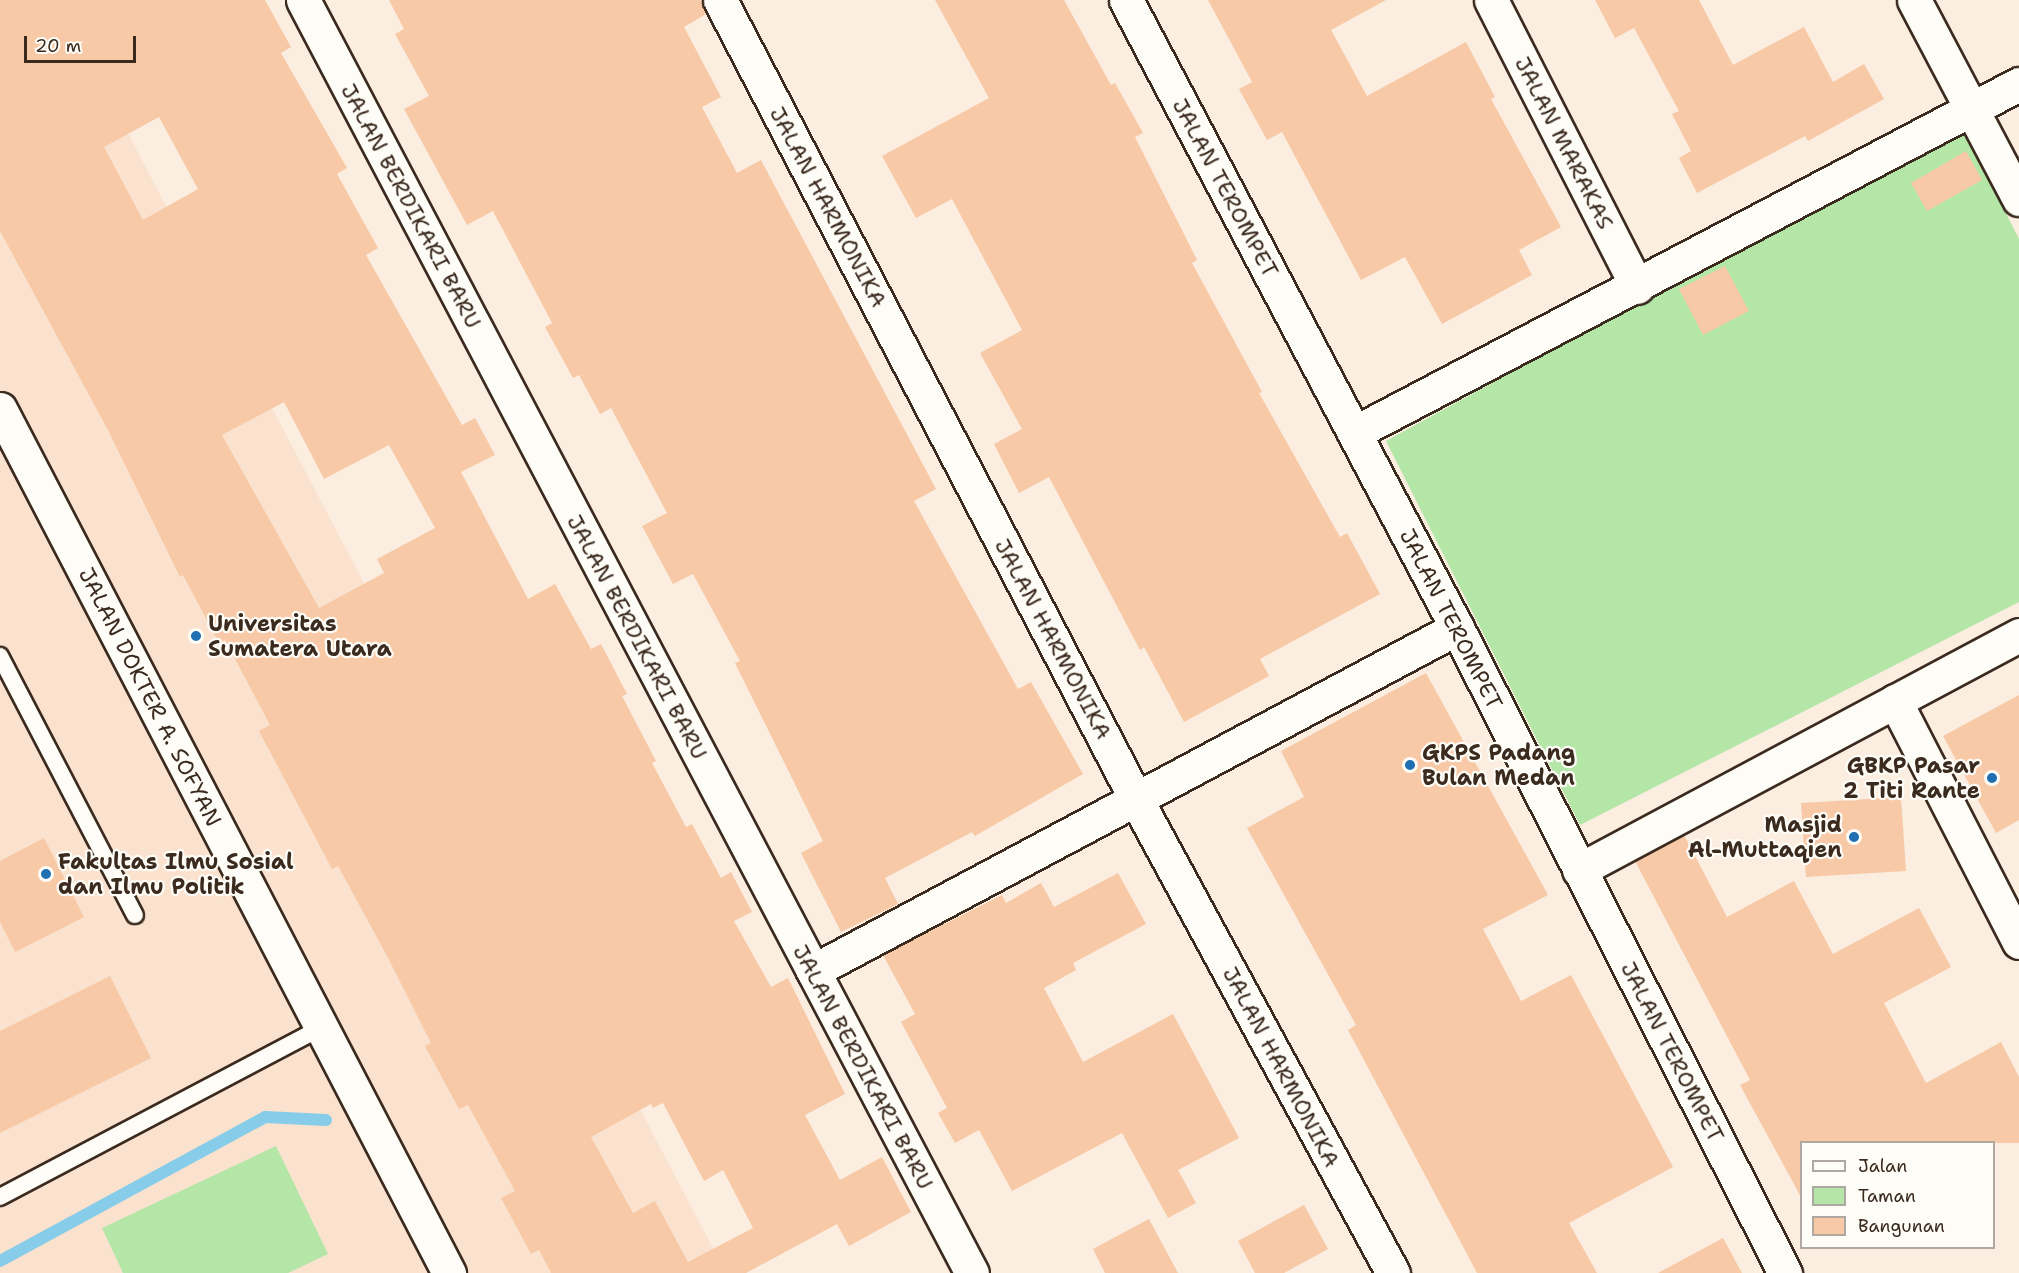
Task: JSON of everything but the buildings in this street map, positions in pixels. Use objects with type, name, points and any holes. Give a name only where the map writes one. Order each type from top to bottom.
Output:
[{"type":"street","name":"JALAN BERDIKARI BARU","points":[[303,0],[972,1273]]},
{"type":"street","name":"JALAN HARMONIKA","points":[[720,0],[1137,801],[1393,1273]]},
{"type":"street","name":"JALAN TEROMPET","points":[[1126,0],[1457,628],[1785,1273]]},
{"type":"street","name":"JALAN MARAKAS","points":[[1491,0],[1637,287]]},
{"type":"street","points":[[1914,0],[2019,199]]},
{"type":"street","points":[[1354,433],[1637,287],[2019,84]]},
{"type":"street","name":"JALAN DOKTER A. SOFYAN","points":[[2,418],[449,1273]]},
{"type":"street","points":[[813,971],[1137,801],[1457,628]]},
{"type":"street","points":[[1579,870],[2019,635]]},
{"type":"street","points":[[1895,701],[2019,942]]},
{"type":"lane","points":[[0,656],[135,915]]},
{"type":"lane","points":[[0,1197],[321,1028]]},
{"type":"shaded area","name":"Universitas Sumatera Utara","points":[[0,0],[58,0],[726,1273],[0,1273]]},
{"type":"green space","points":[[1962,126],[2019,239],[2019,602],[1580,825],[1386,441]]},
{"type":"green space","points":[[276,1146],[328,1254],[288,1273],[123,1273],[102,1228]]},
{"type":"waterway","points":[[0,1261],[265,1117],[326,1120]]},
{"type":"place","name":"Universitas Sumatera Utara","points":[[196,636]]},
{"type":"place","name":"GKPS Padang Bulan Medan","points":[[1410,765]]},
{"type":"place","name":"GBKP Pasar 2 Titi Rante","points":[[1992,778]]},
{"type":"place","name":"Masjid Al-Muttaqien","points":[[1854,837]]},
{"type":"place","name":"Fakultas Ilmu Sosial dan Ilmu Politik","points":[[46,874]]}]
